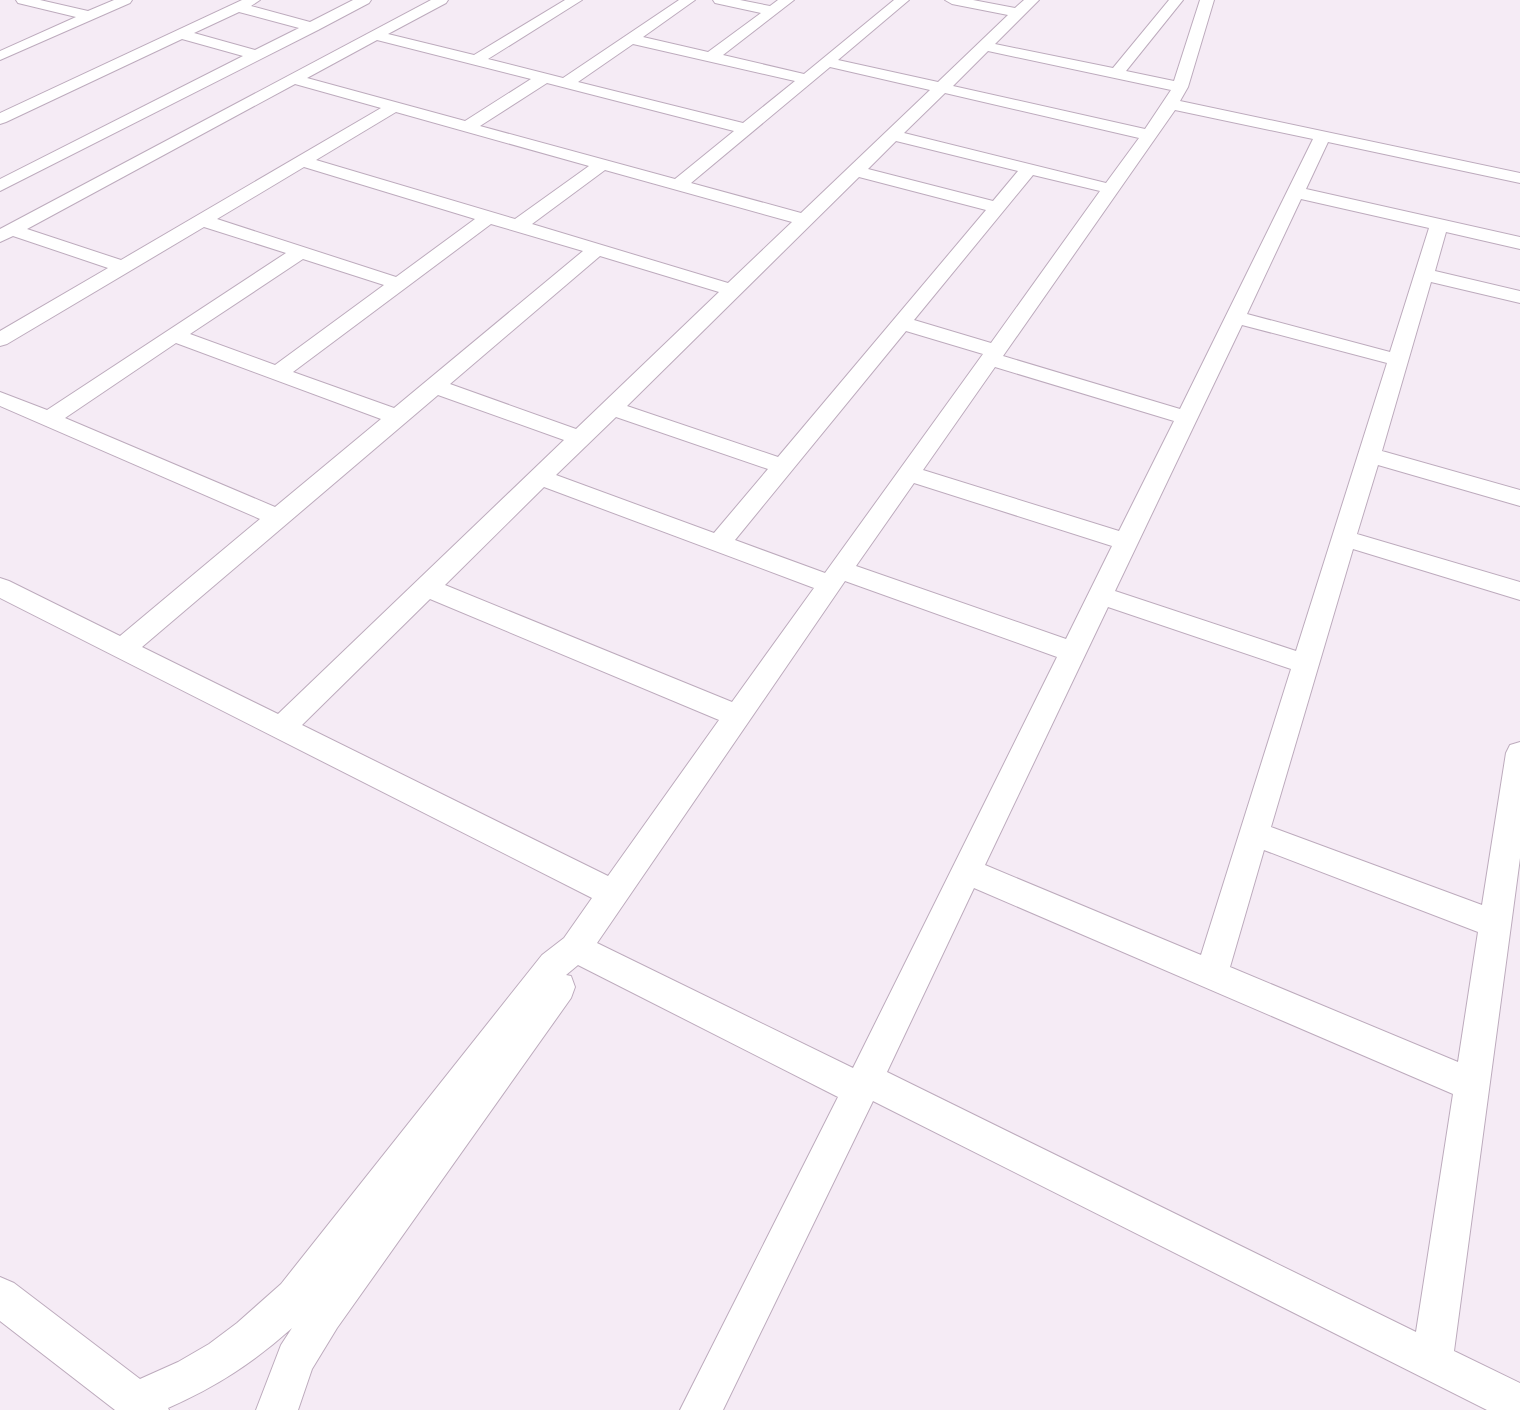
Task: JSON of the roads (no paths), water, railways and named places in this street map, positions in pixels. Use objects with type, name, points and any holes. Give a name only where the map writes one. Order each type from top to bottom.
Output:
[{"type":"street","points":[[24,0],[90,9]]},
{"type":"street","points":[[50,0],[90,9]]},
{"type":"street","points":[[0,46],[90,9],[125,0]]},
{"type":"street","points":[[0,119],[253,0]]},
{"type":"street","points":[[0,186],[255,61],[312,26],[364,0]]},
{"type":"street","points":[[6,233],[153,154],[291,75],[375,35],[440,0]]},
{"type":"street","points":[[475,60],[575,0]]},
{"type":"street","points":[[566,84],[688,0]]},
{"type":"street","points":[[720,0],[772,11]]},
{"type":"street","points":[[711,57],[787,0]]},
{"type":"street","points":[[678,185],[902,0]]},
{"type":"street","points":[[952,0],[1025,6]]},
{"type":"street","points":[[1116,74],[1176,0]]},
{"type":"street","points":[[277,1410],[295,1359],[309,1306],[554,965],[575,948],[1176,96],[1207,0]]},
{"type":"street","points":[[281,728],[1025,6]]},
{"type":"street","points":[[237,7],[312,26]]},
{"type":"street","points":[[0,56],[90,9]]},
{"type":"street","points":[[180,34],[255,61]]},
{"type":"street","points":[[375,35],[746,129]]},
{"type":"street","points":[[632,39],[807,78]]},
{"type":"street","points":[[984,46],[1116,74],[1176,96],[1323,136],[1520,178]]},
{"type":"street","points":[[827,62],[1149,135]]},
{"type":"street","points":[[291,75],[394,107],[805,220]]},
{"type":"street","points":[[467,127],[544,78]]},
{"type":"street","points":[[0,340],[394,107]]},
{"type":"street","points":[[892,135],[1111,189]]},
{"type":"street","points":[[700,1410],[863,1085],[1323,136]]},
{"type":"street","points":[[97,137],[116,142]]},
{"type":"street","points":[[134,148],[153,154]]},
{"type":"street","points":[[301,161],[732,290]]},
{"type":"street","points":[[518,226],[602,164]]},
{"type":"street","points":[[720,543],[1029,169]]},
{"type":"street","points":[[855,171],[997,207]]},
{"type":"street","points":[[1295,192],[1520,243]]},
{"type":"street","points":[[278,373],[489,217]]},
{"type":"street","points":[[202,220],[399,284]]},
{"type":"street","points":[[1212,975],[1439,225]]},
{"type":"street","points":[[6,233],[123,267]]},
{"type":"street","points":[[122,648],[596,250]]},
{"type":"street","points":[[48,419],[301,252]]},
{"type":"street","points":[[1424,274],[1520,297]]},
{"type":"street","points":[[1235,317],[1398,360]]},
{"type":"street","points":[[902,323],[1186,418]]},
{"type":"street","points":[[175,336],[397,417]]},
{"type":"street","points":[[434,386],[580,438]]},
{"type":"street","points":[[0,398],[278,518]]},
{"type":"street","points":[[611,408],[783,466]]},
{"type":"street","points":[[1369,455],[1520,498]]},
{"type":"street","points":[[908,474],[1126,542]]},
{"type":"street","points":[[539,478],[720,543],[1073,652]]},
{"type":"street","points":[[1344,538],[1520,591]]},
{"type":"street","points":[[0,587],[612,894]]},
{"type":"street","points":[[426,587],[737,716]]},
{"type":"street","points":[[1100,596],[1306,664]]},
{"type":"street","points":[[1432,1361],[1520,753]]},
{"type":"street","points":[[1254,833],[1495,924]]},
{"type":"street","points":[[967,871],[1472,1085]]},
{"type":"street","points":[[575,948],[863,1085],[1520,1405]]},
{"type":"street","points":[[0,1297],[142,1405],[222,1359],[260,1330],[309,1306]]}]
